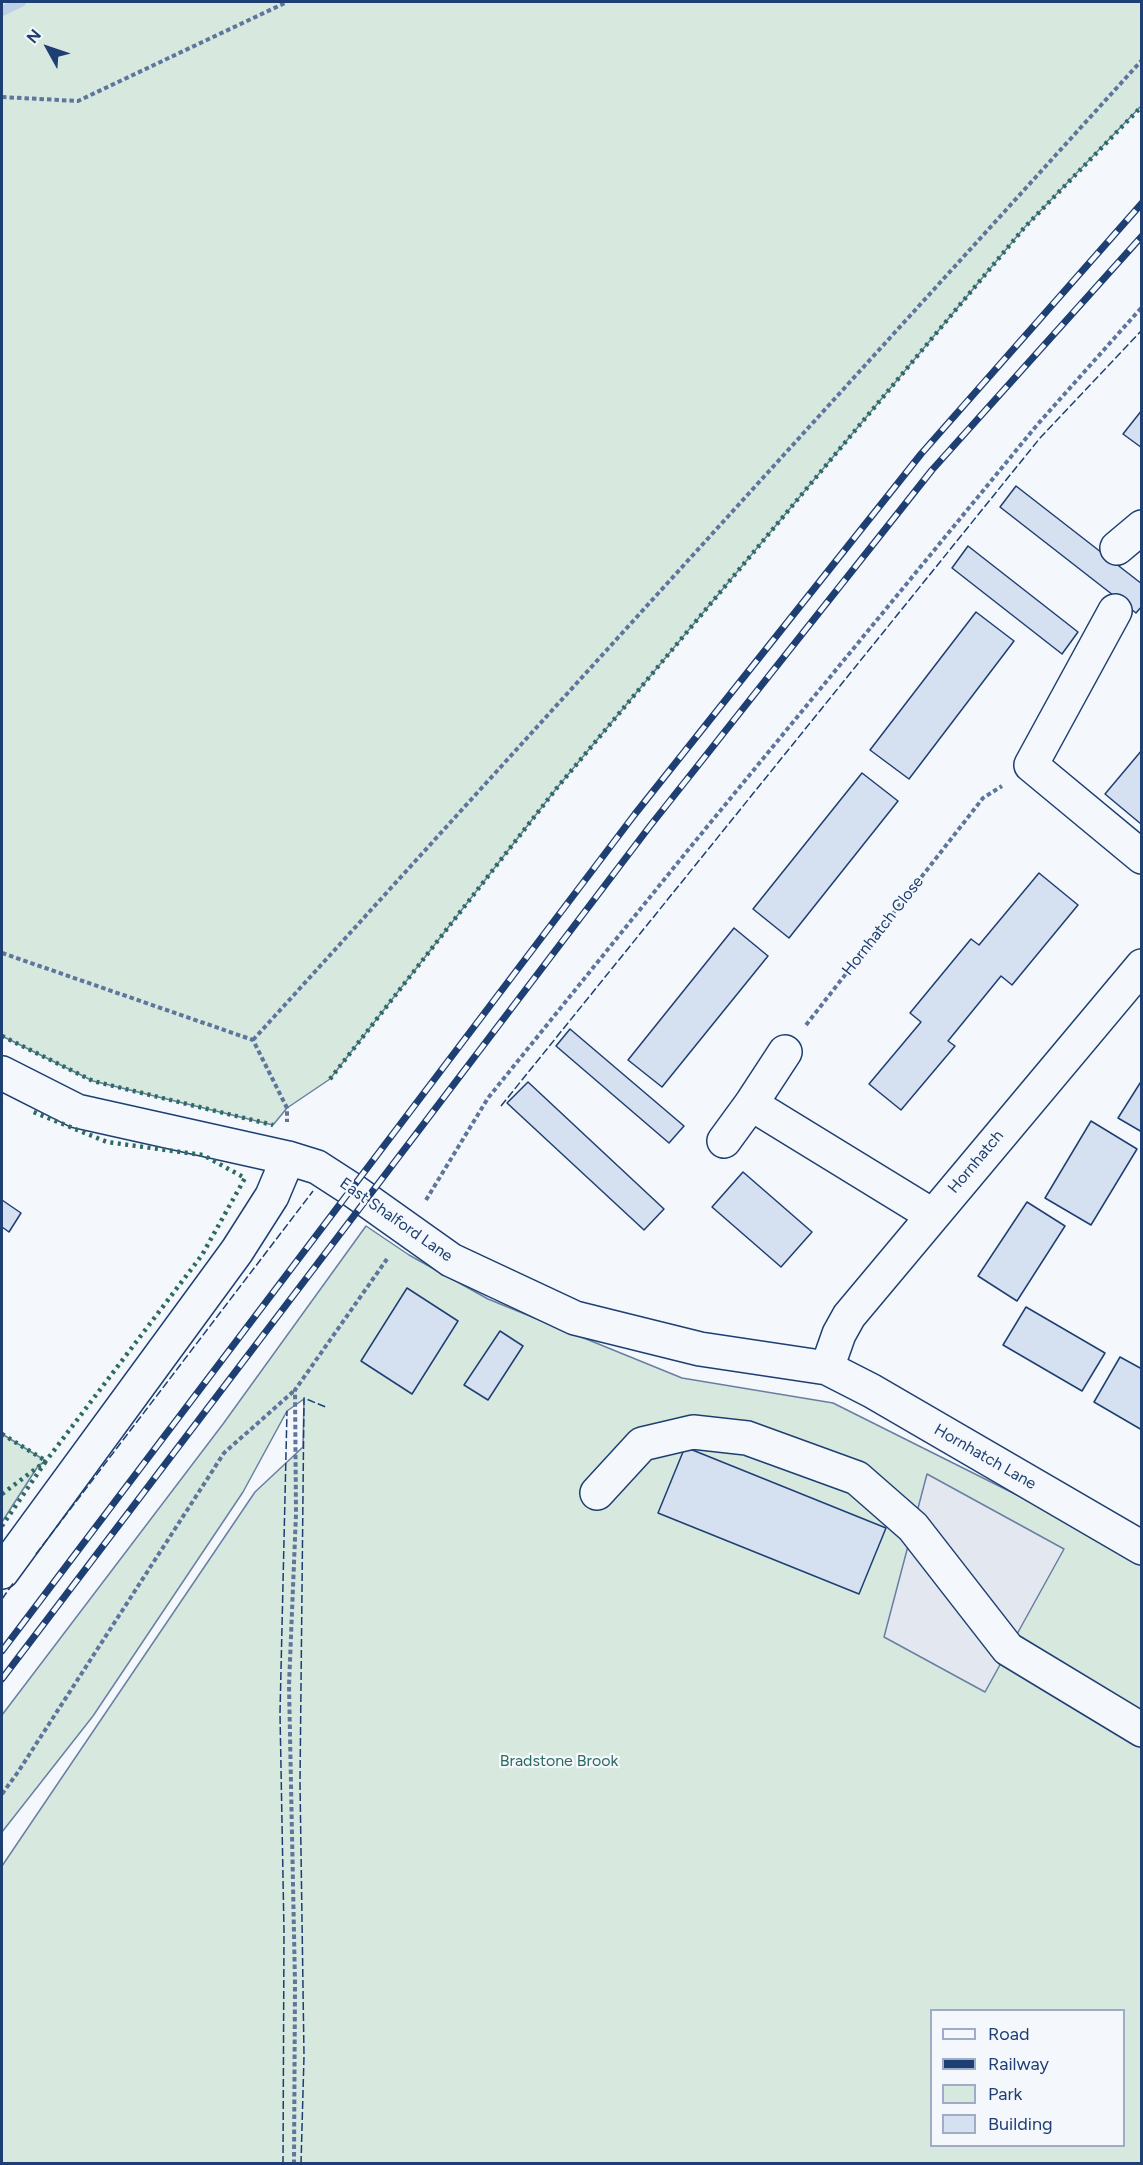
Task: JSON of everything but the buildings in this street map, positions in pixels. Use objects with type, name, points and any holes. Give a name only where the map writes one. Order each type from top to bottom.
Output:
[{"type":"street","points":[[1115,611],[1031,765],[1142,857]]},
{"type":"street","name":"Hornhatch","points":[[827,1368],[839,1334],[849,1316],[1142,966]]},
{"type":"street","points":[[724,1141],[752,1104],[785,1052]]},
{"type":"street","name":"East Shalford Lane","points":[[2,1073],[77,1111],[288,1158],[317,1167],[451,1260],[575,1318],[699,1349],[827,1368]]},
{"type":"street","points":[[752,1104],[932,1215]]},
{"type":"street","points":[[2,1572],[237,1251],[272,1196],[288,1158]]},
{"type":"street","name":"Hornhatch Lane","points":[[827,1368],[872,1391],[1142,1548]]},
{"type":"street","points":[[597,1493],[642,1444],[693,1432],[747,1438],[857,1478],[913,1527],[1008,1649],[1142,1730]]},
{"type":"path","points":[[2,97],[78,100],[287,2]]},
{"type":"path","points":[[253,1040],[1142,60]]},
{"type":"path","points":[[2,1794],[224,1453],[294,1390],[408,1230],[488,1098],[1037,425],[1142,307]]},
{"type":"path","name":"Hornhatch Close","points":[[785,1052],[983,798],[1031,765]]},
{"type":"path","points":[[2,953],[253,1040],[287,1108]]},
{"type":"path","points":[[294,1390],[296,1514],[289,1685],[295,1983],[294,2163]]},
{"type":"green space","points":[[2,2],[1141,2],[1141,106],[1024,228],[556,789],[330,1079],[287,1108],[273,1125],[93,1081],[2,1036]]},
{"type":"green space","name":"Bradstone Brook","points":[[366,1226],[409,1255],[488,1299],[682,1378],[833,1403],[1051,1512],[1141,1564],[1141,2163],[2,2163],[2,1866],[255,1492],[303,1447],[304,1399],[287,1411],[243,1492],[93,1716],[2,1832],[2,1715],[223,1424]]},
{"type":"green space","points":[[2,1434],[46,1461],[38,1466],[2,1522]]},
{"type":"shaded area","points":[[927,1474],[1064,1549],[985,1692],[884,1637]]},
{"type":"waterway","points":[[2,11],[21,2]]},
{"type":"railway","points":[[2,1651],[635,814],[921,454],[1142,203]]},
{"type":"railway","points":[[2,1679],[650,826],[932,470],[1142,236]]},
{"type":"hedge","points":[[330,1079],[556,789],[1024,228],[1142,106]]},
{"type":"hedge","points":[[2,1036],[93,1081],[273,1125]]},
{"type":"hedge","points":[[2,1494],[46,1461],[202,1255],[245,1178],[203,1155],[107,1142],[31,1111]]},
{"type":"hedge","points":[[2,1434],[46,1461],[2,1526]]},
{"type":"fence","points":[[501,1106],[1040,438],[1142,330]]},
{"type":"fence","points":[[36,1554],[313,1191]]},
{"type":"fence","points":[[301,2164],[304,2056],[300,1783],[304,1398],[328,1408]]},
{"type":"fence","points":[[283,2164],[284,1932],[280,1713],[287,1411]]},
{"type":"fence","points":[[2,1599],[14,1582]]}]
